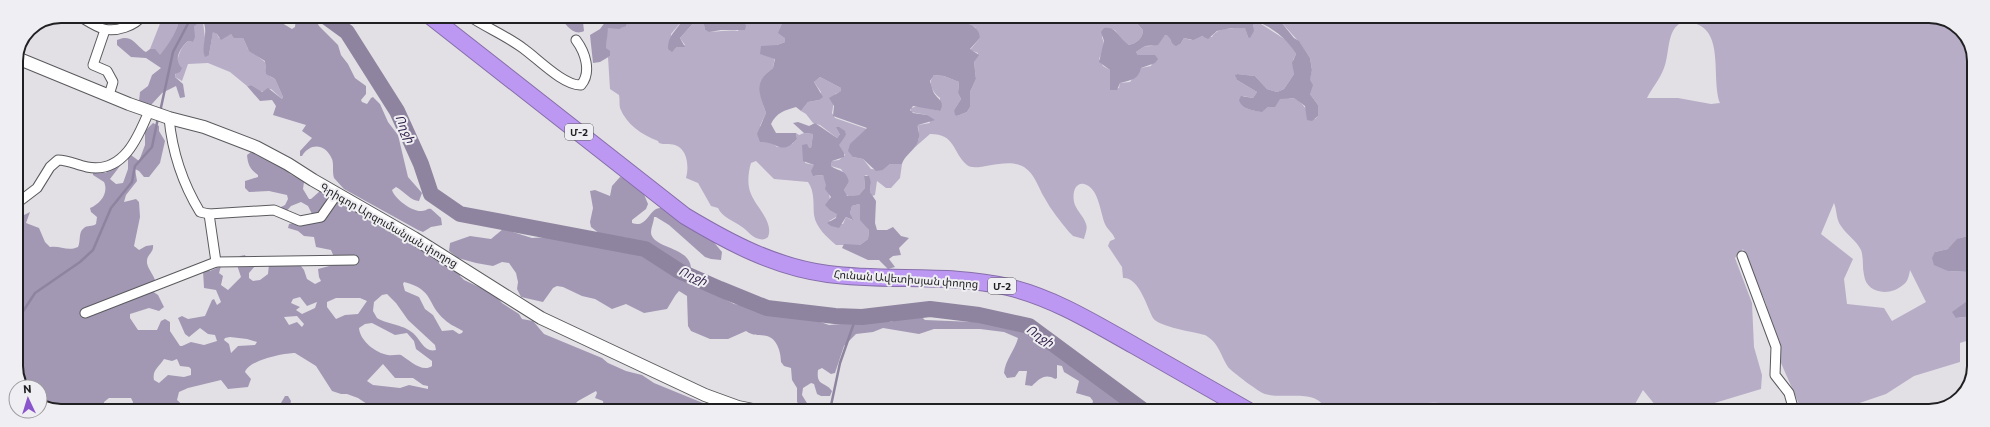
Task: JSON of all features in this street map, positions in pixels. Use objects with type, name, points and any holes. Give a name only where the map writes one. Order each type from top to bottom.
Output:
[{"type":"highway","name":"Հունան Ավետիսյան փողոց","points":[[439,23],[685,216],[730,243],[768,259],[798,268],[829,274],[958,280],[1007,287],[1041,296],[1079,314],[1237,404]]},
{"type":"street","points":[[92,23],[105,30],[130,27],[136,23]]},
{"type":"street","points":[[485,23],[524,49],[564,80],[576,85],[581,85],[586,75],[586,66],[581,47],[576,40]]},
{"type":"street","points":[[105,30],[93,65],[107,71],[113,82],[108,95]]},
{"type":"street","name":"Գրիգոր Արզումանյան փողոց","points":[[23,60],[149,111],[204,127],[256,147],[288,164],[420,242],[541,318],[705,395],[730,404]]},
{"type":"street","points":[[23,199],[37,188],[50,167],[58,160],[64,160],[87,168],[106,168],[123,158],[138,138],[149,111]]},
{"type":"street","points":[[169,118],[171,140],[190,197],[200,212],[209,214],[274,210],[300,221],[321,217],[337,194]]},
{"type":"street","points":[[209,214],[216,262]]},
{"type":"street","points":[[1742,256],[1776,347],[1775,375],[1790,393],[1792,404]]},
{"type":"street","points":[[85,313],[216,262],[354,260]]},
{"type":"shaded area","points":[[160,23],[178,23],[173,37],[160,56],[153,49],[150,49]]},
{"type":"shaded area","points":[[178,23],[199,23],[194,27],[195,37],[193,42],[188,41],[180,51],[178,61],[182,68],[180,72],[175,74],[175,77],[183,84],[185,97],[180,98],[176,86],[162,93],[151,105],[139,101],[140,92],[148,86],[152,75],[161,68],[146,58],[131,57],[117,45],[117,40],[121,38],[129,38],[144,51],[146,52],[150,49],[155,49],[160,55],[173,37]]},
{"type":"shaded area","points":[[199,23],[203,23],[205,38],[204,55],[209,55],[213,31],[219,38],[231,34],[236,38],[243,38],[248,49],[265,62],[265,68],[270,76],[275,79],[283,97],[282,99],[271,89],[260,92],[251,85],[247,86],[230,72],[208,63],[188,64],[182,81],[175,77],[178,58],[184,45],[188,41],[193,42],[194,27]]},
{"type":"shaded area","points":[[282,23],[292,29],[295,27],[295,23],[318,23],[338,45],[341,55],[348,64],[355,78],[366,86],[366,94],[361,100],[362,102],[367,104],[373,97],[380,104],[388,122],[398,135],[408,177],[422,193],[419,201],[410,198],[396,187],[392,190],[394,194],[404,204],[418,211],[431,209],[441,218],[442,225],[431,227],[423,232],[344,189],[334,178],[332,159],[322,148],[313,147],[300,156],[300,151],[312,138],[302,131],[306,125],[273,115],[276,106],[272,100],[260,101],[247,86],[251,85],[262,92],[268,88],[282,99],[283,97],[275,79],[266,74],[265,61],[249,51],[243,38],[234,38],[231,34],[221,40],[217,34],[213,32],[209,55],[205,57],[204,24]]},
{"type":"shaded area","points":[[565,23],[583,23],[584,31],[573,31]]},
{"type":"shaded area","points":[[604,23],[627,23],[626,26],[619,29],[608,28],[606,48],[610,51],[610,56],[600,62],[593,63],[590,35],[600,29]]},
{"type":"shaded area","points":[[626,23],[680,23],[671,34],[674,50],[677,47],[685,45],[680,38],[693,23],[704,23],[705,30],[715,32],[738,31],[743,23],[791,23],[785,42],[777,45],[773,68],[764,78],[762,83],[761,94],[766,113],[760,126],[770,141],[777,147],[792,144],[797,139],[796,133],[799,135],[804,133],[813,134],[811,148],[809,148],[805,163],[814,165],[815,176],[823,175],[825,179],[829,193],[831,211],[837,213],[838,216],[829,221],[843,224],[846,217],[852,220],[850,213],[852,206],[859,204],[860,215],[869,230],[868,239],[860,245],[836,245],[822,232],[815,220],[813,194],[808,182],[774,179],[756,161],[751,163],[748,183],[753,199],[767,220],[769,226],[768,237],[766,239],[758,239],[754,237],[744,228],[725,216],[718,208],[711,206],[698,183],[686,178],[687,164],[683,150],[675,145],[659,143],[658,141],[646,136],[630,124],[620,108],[619,95],[610,89],[608,57],[610,56],[606,48],[607,30],[608,28],[622,28]]},
{"type":"shaded area","points":[[680,23],[693,23],[680,38],[685,47],[677,47],[672,52],[668,49],[670,39]]},
{"type":"shaded area","points":[[704,23],[745,23],[746,26],[745,30],[721,30],[709,32],[705,30]]},
{"type":"shaded area","points":[[959,23],[1137,23],[1143,30],[1143,33],[1141,38],[1129,45],[1124,42],[1115,30],[1104,28],[1102,38],[1104,45],[1099,59],[1103,66],[1110,70],[1110,89],[1119,88],[1120,83],[1130,82],[1141,68],[1151,66],[1155,55],[1138,55],[1136,52],[1145,46],[1154,45],[1165,35],[1169,36],[1171,41],[1181,43],[1184,38],[1191,40],[1199,36],[1212,37],[1218,31],[1245,27],[1248,37],[1255,23],[1260,23],[1289,42],[1296,54],[1293,60],[1294,74],[1284,89],[1277,92],[1267,89],[1255,76],[1236,74],[1237,80],[1257,92],[1253,98],[1243,96],[1246,108],[1259,111],[1281,98],[1294,98],[1300,102],[1315,119],[1318,116],[1318,105],[1310,94],[1310,78],[1312,70],[1310,58],[1300,43],[1282,23],[1681,23],[1674,30],[1671,36],[1664,68],[1647,98],[1678,98],[1711,104],[1720,103],[1717,92],[1715,52],[1712,40],[1706,30],[1697,24],[1690,23],[1929,23],[1941,25],[1948,28],[1958,36],[1966,51],[1967,59],[1967,237],[1962,237],[1948,249],[1935,252],[1948,271],[1967,272],[1967,302],[1964,304],[1957,318],[1967,317],[1967,341],[1960,343],[1960,362],[1914,376],[1886,394],[1857,404],[1799,404],[1781,363],[1766,304],[1743,249],[1735,258],[1752,303],[1754,347],[1762,375],[1761,389],[1711,404],[1654,404],[1643,390],[1635,404],[1322,404],[1316,399],[1308,397],[1265,394],[1246,382],[1228,367],[1216,345],[1210,338],[1205,335],[1162,324],[1153,318],[1138,287],[1129,279],[1123,278],[1122,267],[1108,246],[1110,241],[1115,239],[1106,226],[1096,196],[1089,187],[1084,184],[1080,184],[1074,191],[1075,205],[1087,226],[1084,239],[1073,236],[1059,220],[1034,177],[1024,167],[1009,163],[971,167],[962,160],[949,140],[938,135],[930,134],[914,148],[919,139],[918,125],[930,123],[927,115],[911,112],[911,108],[918,106],[940,111],[940,98],[933,90],[931,84],[934,75],[944,76],[959,82],[958,93],[961,99],[954,110],[957,116],[967,112],[970,107],[970,92],[976,79],[974,62],[978,53],[970,50],[980,38],[975,27]],"holes":[[[1834,203],[1839,224],[1857,243],[1861,250],[1865,280],[1871,288],[1885,292],[1895,290],[1906,282],[1910,270],[1926,302],[1892,321],[1884,308],[1847,304],[1844,279],[1853,259],[1821,234]]]},
{"type":"shaded area","points":[[966,23],[971,25],[979,32],[980,38],[970,49],[979,55],[974,62],[976,79],[970,92],[970,107],[967,112],[957,116],[955,115],[954,110],[961,99],[958,93],[959,82],[944,76],[934,75],[930,81],[934,94],[942,104],[940,111],[913,106],[910,110],[913,113],[927,115],[935,120],[918,125],[918,141],[902,164],[890,164],[883,170],[876,171],[863,159],[853,157],[848,151],[850,144],[867,128],[833,116],[834,106],[829,98],[841,91],[841,88],[820,77],[814,82],[823,97],[819,100],[808,102],[801,111],[796,107],[781,112],[775,117],[771,124],[776,133],[796,133],[797,139],[792,144],[783,148],[766,142],[760,142],[757,134],[766,113],[759,88],[762,78],[773,68],[775,59],[760,54],[761,46],[777,45],[785,42],[785,38],[778,33],[782,24]]},
{"type":"shaded area","points":[[1137,23],[1254,23],[1253,26],[1254,31],[1250,38],[1248,37],[1245,28],[1231,28],[1217,31],[1208,39],[1202,36],[1193,40],[1184,38],[1181,43],[1176,46],[1167,35],[1165,35],[1158,45],[1145,46],[1136,52],[1138,55],[1155,55],[1158,59],[1155,63],[1141,68],[1136,77],[1120,83],[1117,90],[1110,90],[1110,70],[1099,62],[1104,41],[1101,32],[1104,28],[1112,29],[1129,45],[1135,43],[1141,38],[1143,30]]},
{"type":"shaded area","points":[[1260,23],[1282,23],[1294,38],[1299,41],[1310,58],[1312,70],[1310,80],[1313,85],[1310,94],[1318,105],[1318,116],[1312,121],[1307,120],[1305,106],[1294,98],[1280,99],[1275,107],[1268,107],[1262,112],[1248,109],[1240,103],[1239,100],[1241,96],[1253,98],[1257,92],[1237,80],[1235,75],[1255,76],[1267,89],[1277,92],[1284,89],[1294,74],[1292,63],[1296,54],[1293,49],[1275,31]]},
{"type":"shaded area","points":[[820,77],[841,88],[842,91],[835,94],[832,113],[835,118],[867,129],[858,137],[853,157],[863,159],[871,169],[883,170],[890,164],[902,164],[900,178],[891,188],[886,188],[877,181],[875,195],[872,196],[870,192],[871,182],[867,175],[864,176],[865,188],[859,195],[845,195],[844,190],[849,182],[841,169],[831,166],[832,161],[839,160],[845,155],[839,147],[839,142],[846,135],[840,134],[837,138],[820,125],[813,123],[806,114],[801,111],[808,102],[819,100],[821,92],[814,82]]},
{"type":"shaded area","points":[[798,122],[809,126],[815,123],[837,138],[840,134],[836,127],[839,127],[845,131],[846,135],[839,145],[844,153],[844,157],[832,161],[831,166],[842,171],[848,178],[849,182],[844,190],[847,196],[859,195],[865,188],[864,176],[869,176],[871,182],[870,192],[876,201],[875,223],[877,230],[887,230],[893,227],[901,236],[909,238],[899,248],[901,255],[893,256],[889,259],[895,267],[888,269],[879,260],[868,260],[842,248],[844,244],[860,245],[868,239],[869,230],[860,220],[859,204],[852,206],[850,213],[853,220],[846,217],[839,228],[831,226],[827,223],[836,218],[837,214],[825,205],[831,197],[825,189],[826,185],[823,175],[813,176],[811,171],[814,165],[803,161],[802,145],[807,144],[809,148],[811,148],[813,134],[804,133],[793,123]]},
{"type":"shaded area","points":[[153,123],[159,126],[159,131],[165,141],[160,163],[149,177],[144,177],[135,169],[137,181],[126,195],[124,202],[136,199],[139,202],[140,217],[134,246],[139,250],[146,246],[153,245],[147,259],[147,263],[155,280],[152,291],[158,295],[164,307],[159,311],[149,308],[130,314],[130,318],[138,330],[157,330],[161,321],[165,319],[170,322],[170,331],[180,346],[191,342],[204,345],[217,341],[215,335],[208,334],[200,328],[189,337],[185,334],[178,318],[182,316],[188,319],[205,316],[212,300],[214,299],[217,305],[221,302],[216,290],[204,288],[203,271],[208,269],[210,271],[221,266],[219,273],[223,276],[221,285],[228,290],[241,277],[236,262],[240,256],[245,255],[247,259],[255,264],[249,273],[249,278],[253,281],[260,280],[268,274],[269,264],[301,266],[307,279],[315,284],[321,281],[318,269],[337,264],[331,250],[316,247],[314,237],[304,236],[298,231],[288,228],[289,224],[308,219],[312,214],[308,206],[301,202],[291,206],[284,214],[277,209],[285,205],[288,199],[287,195],[269,191],[249,192],[245,188],[245,181],[258,177],[258,175],[251,169],[248,162],[247,155],[251,152],[269,159],[304,182],[303,189],[309,199],[320,191],[323,192],[327,197],[335,198],[396,234],[398,238],[403,236],[460,271],[460,276],[464,280],[494,294],[502,303],[519,314],[522,319],[533,321],[544,334],[602,358],[608,363],[626,371],[642,375],[654,383],[705,404],[603,404],[603,401],[595,398],[597,393],[596,391],[578,401],[577,404],[367,404],[358,398],[332,391],[316,366],[295,353],[267,358],[253,364],[245,372],[251,379],[248,387],[228,389],[221,380],[188,388],[179,392],[177,400],[181,404],[132,404],[131,398],[109,398],[104,402],[104,404],[61,404],[48,402],[48,379],[26,379],[24,376],[23,216],[30,212],[26,223],[39,228],[45,242],[50,247],[70,249],[78,247],[82,230],[85,227],[96,224],[97,217],[91,212],[90,208],[103,198],[105,190],[104,182],[93,175],[93,170],[106,173],[108,169],[123,162],[110,179],[116,184],[123,183],[128,169],[128,157],[131,155],[139,161],[145,145],[145,131]],"holes":[[[404,282],[414,285],[426,293],[439,314],[448,323],[463,331],[462,333],[459,334],[453,330],[442,331],[433,315],[425,309],[419,297],[405,291],[403,284]],[[387,294],[396,303],[408,320],[435,345],[436,350],[429,350],[426,348],[411,331],[377,318],[373,311],[374,302],[382,295]],[[300,297],[307,306],[317,302],[315,308],[302,314],[296,310],[300,307],[291,303],[293,299]],[[336,298],[360,298],[367,301],[358,314],[345,315],[336,319],[327,307],[327,302]],[[297,316],[304,324],[302,327],[297,322],[289,325],[284,317]],[[372,323],[395,335],[407,333],[414,341],[416,349],[432,361],[432,366],[428,368],[420,367],[401,355],[383,354],[369,346],[362,337],[359,328],[365,324]],[[230,337],[247,339],[257,342],[255,345],[238,346],[231,353],[229,344],[224,340],[225,338]],[[164,359],[172,361],[177,359],[180,366],[189,367],[191,369],[191,375],[184,377],[168,375],[159,383],[154,380],[155,371]],[[383,364],[395,378],[413,378],[423,385],[428,386],[428,389],[409,385],[400,388],[373,385],[367,381]]]},
{"type":"shaded area","points":[[620,177],[627,179],[632,185],[643,192],[648,204],[646,209],[632,220],[632,223],[642,223],[654,211],[661,208],[712,240],[722,252],[721,260],[705,257],[669,225],[654,217],[651,232],[652,236],[661,244],[681,253],[686,257],[690,263],[691,270],[682,267],[671,257],[666,255],[654,257],[654,261],[734,304],[750,306],[762,313],[792,312],[829,325],[841,324],[853,320],[864,322],[879,319],[891,322],[909,314],[917,313],[925,320],[999,323],[1019,327],[1072,358],[1080,372],[1104,385],[1128,395],[1134,401],[1135,404],[1092,404],[1093,401],[1090,397],[1076,393],[1079,381],[1064,372],[1062,366],[1057,365],[1057,378],[1045,377],[1037,381],[1032,386],[1025,385],[1027,371],[1019,371],[1015,377],[1007,378],[1004,373],[1005,368],[1018,338],[1004,332],[980,329],[934,329],[919,334],[883,328],[873,332],[856,334],[844,346],[835,373],[831,374],[822,368],[818,370],[818,379],[832,391],[830,396],[821,396],[817,394],[814,384],[811,383],[803,388],[802,395],[808,404],[800,404],[797,402],[797,388],[792,380],[791,368],[784,366],[781,362],[779,351],[774,340],[767,336],[754,335],[746,331],[728,339],[710,339],[691,331],[688,326],[687,296],[679,291],[667,309],[644,313],[626,304],[612,309],[595,299],[582,296],[563,287],[557,286],[553,288],[543,302],[521,297],[517,289],[518,282],[516,273],[509,263],[502,262],[493,266],[476,263],[458,258],[449,251],[450,243],[470,236],[491,239],[503,229],[532,238],[549,237],[568,242],[578,239],[588,243],[625,247],[627,246],[627,238],[600,234],[591,227],[590,222],[593,208],[590,191],[595,190],[610,196],[612,186]]},
{"type":"shaded area","points":[[1967,237],[1967,272],[1948,271],[1934,265],[1932,258],[1935,252],[1948,249],[1957,239]]},
{"type":"shaded area","points":[[1967,301],[1967,317],[1956,318],[1952,312]]},
{"type":"shaded area","points":[[285,396],[288,396],[291,401],[290,404],[280,404]]},
{"type":"waterway","points":[[160,112],[173,52],[188,23]]},
{"type":"waterway","name":"Ողջի","points":[[335,23],[347,32],[397,111],[421,164],[431,194],[460,214],[645,249],[679,271],[767,308],[835,316],[862,317],[930,309],[979,315],[1029,326],[1135,404]]},
{"type":"waterway","points":[[23,311],[35,293],[80,262],[93,250],[111,208],[132,182],[135,166],[152,147],[158,118]]},
{"type":"waterway","points":[[831,404],[840,363],[854,323],[862,317]]}]
